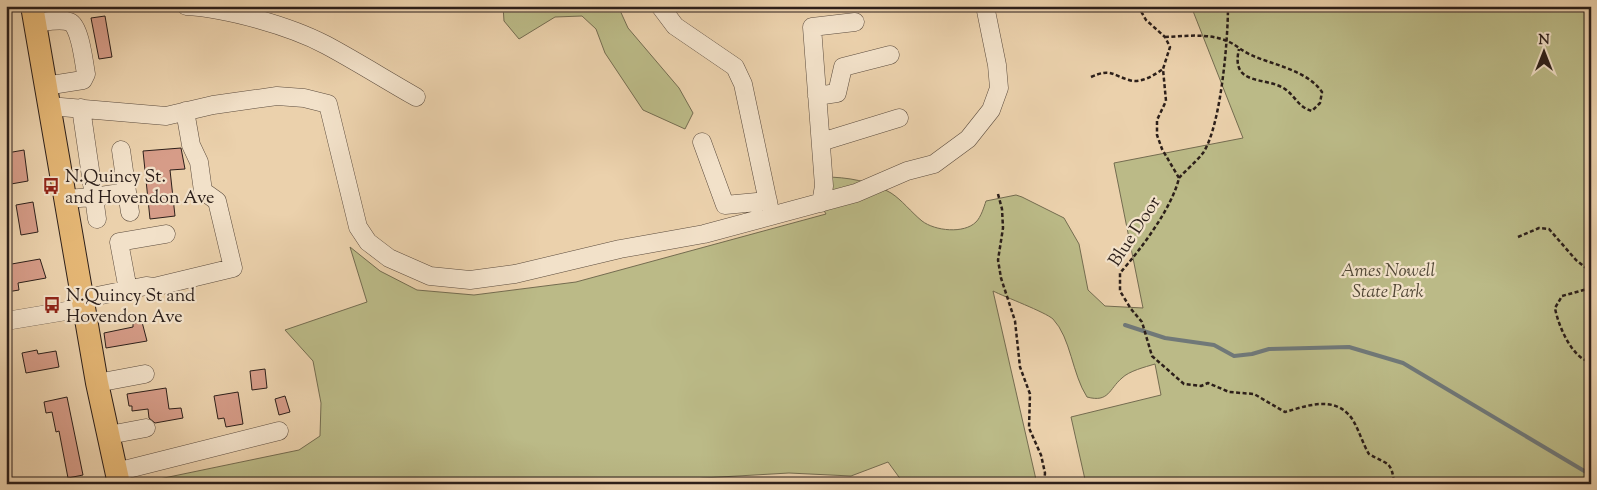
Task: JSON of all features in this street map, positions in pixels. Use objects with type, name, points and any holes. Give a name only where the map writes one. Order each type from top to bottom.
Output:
[{"type":"main road","points":[[33,15],[97,383],[118,478]]},
{"type":"street","points":[[186,6],[199,7],[269,23],[324,44],[416,97]]},
{"type":"street","points":[[660,6],[675,26],[735,67],[743,84],[769,208]]},
{"type":"street","points":[[702,142],[725,205],[769,208],[821,203],[856,193],[908,171],[934,164],[968,139],[991,110],[999,88],[997,66],[985,6]]},
{"type":"street","points":[[33,15],[72,23],[77,29],[86,74],[83,80],[47,96]]},
{"type":"street","points":[[821,203],[824,186],[812,28],[855,22]]},
{"type":"street","points":[[817,96],[837,93],[843,67],[890,55]]},
{"type":"street","points":[[47,96],[81,108],[166,116],[277,96],[304,98],[328,104],[358,227],[368,242],[389,258],[430,276],[470,280],[515,274],[620,249],[704,234],[769,208]]},
{"type":"street","points":[[81,108],[97,219]]},
{"type":"street","points":[[6,321],[83,303],[128,290],[154,287],[233,268],[217,201],[203,192],[199,162],[190,146],[185,112]]},
{"type":"street","points":[[821,142],[900,118]]},
{"type":"street","points":[[121,150],[130,212]]},
{"type":"street","points":[[65,199],[127,192]]},
{"type":"street","points":[[128,290],[119,242],[166,234]]},
{"type":"street","points":[[97,383],[145,374]]},
{"type":"street","points":[[109,436],[146,428]]},
{"type":"street","points":[[118,478],[279,431]]},
{"type":"path","points":[[1138,6],[1146,20],[1165,37],[1170,47],[1163,69],[1166,101],[1156,120],[1157,135],[1162,149],[1179,178]]},
{"type":"path","name":"Blue Door","points":[[1228,6],[1227,41],[1218,115],[1203,152],[1179,178],[1158,220],[1120,273],[1120,291],[1131,310],[1138,315],[1142,322],[1152,356],[1184,384],[1201,386],[1208,383],[1229,392],[1254,394],[1285,412],[1312,404],[1335,405],[1350,416],[1369,454],[1387,461],[1393,470],[1394,484]]},
{"type":"path","points":[[1165,37],[1204,36],[1227,41],[1271,64],[1301,74],[1318,86],[1322,92],[1320,103],[1312,111],[1303,108],[1286,90],[1249,78],[1240,69],[1237,59],[1240,49]]},
{"type":"path","points":[[1091,77],[1101,72],[1114,72],[1130,81],[1145,80],[1163,69]]},
{"type":"path","points":[[998,194],[1002,209],[1003,228],[998,260],[1001,278],[1015,321],[1020,367],[1030,394],[1029,428],[1042,456],[1045,473],[1044,484]]},
{"type":"path","points":[[1518,238],[1539,228],[1549,229],[1576,260],[1591,272]]},
{"type":"path","points":[[1591,288],[1562,296],[1555,308],[1574,349],[1580,357],[1591,362]]},
{"type":"green space","points":[[503,6],[618,6],[628,28],[679,88],[693,113],[685,129],[643,110],[605,53],[596,29],[582,16],[555,17],[519,39],[504,21]]},
{"type":"green space","name":"Ames Nowell State Park","points":[[1191,6],[1591,6],[1591,484],[1086,484],[1071,417],[1161,395],[1155,364],[1129,373],[1104,397],[1087,397],[1078,378],[1064,336],[1053,319],[993,291],[1037,484],[904,484],[888,462],[851,476],[789,473],[703,478],[666,484],[135,484],[299,450],[320,436],[321,403],[313,361],[285,330],[367,302],[350,247],[380,271],[417,290],[474,295],[576,282],[826,214],[815,195],[824,177],[841,178],[859,180],[883,189],[899,199],[922,221],[934,227],[949,230],[971,226],[981,215],[986,201],[1016,195],[1022,197],[1064,218],[1079,244],[1088,290],[1105,306],[1143,308],[1114,163],[1243,138]]},
{"type":"building","points":[[105,16],[112,57],[99,59],[91,18]]},
{"type":"building","points":[[181,148],[185,169],[170,170],[175,216],[150,219],[143,151]]},
{"type":"building","points":[[24,150],[28,181],[11,184],[7,153]]},
{"type":"building","points":[[33,202],[38,232],[21,235],[16,205]]},
{"type":"building","points":[[40,259],[46,278],[18,283],[19,290],[7,292],[6,265]]},
{"type":"building","points":[[142,322],[147,341],[106,348],[104,333],[133,327],[133,323]]},
{"type":"building","points":[[37,350],[38,354],[56,351],[59,367],[26,373],[22,353]]},
{"type":"building","points":[[265,369],[267,388],[252,390],[250,371]]},
{"type":"building","points":[[166,388],[169,409],[181,408],[183,418],[155,423],[149,418],[148,409],[132,411],[132,406],[129,406],[127,394]]},
{"type":"building","points":[[238,392],[243,424],[226,427],[224,418],[218,419],[214,396]]},
{"type":"building","points":[[285,396],[290,412],[279,415],[275,399]]},
{"type":"building","points":[[67,397],[83,475],[68,478],[59,431],[56,432],[52,412],[46,413],[44,402]]},
{"type":"waterway","points":[[1125,325],[1165,338],[1214,345],[1234,356],[1252,354],[1269,349],[1349,347],[1403,363],[1591,475]]},
{"type":"place","name":"N.Quincy St. and Hovendon Ave","points":[[51,186]]},
{"type":"place","name":"N.Quincy St and Hovendon Ave","points":[[52,305]]}]
